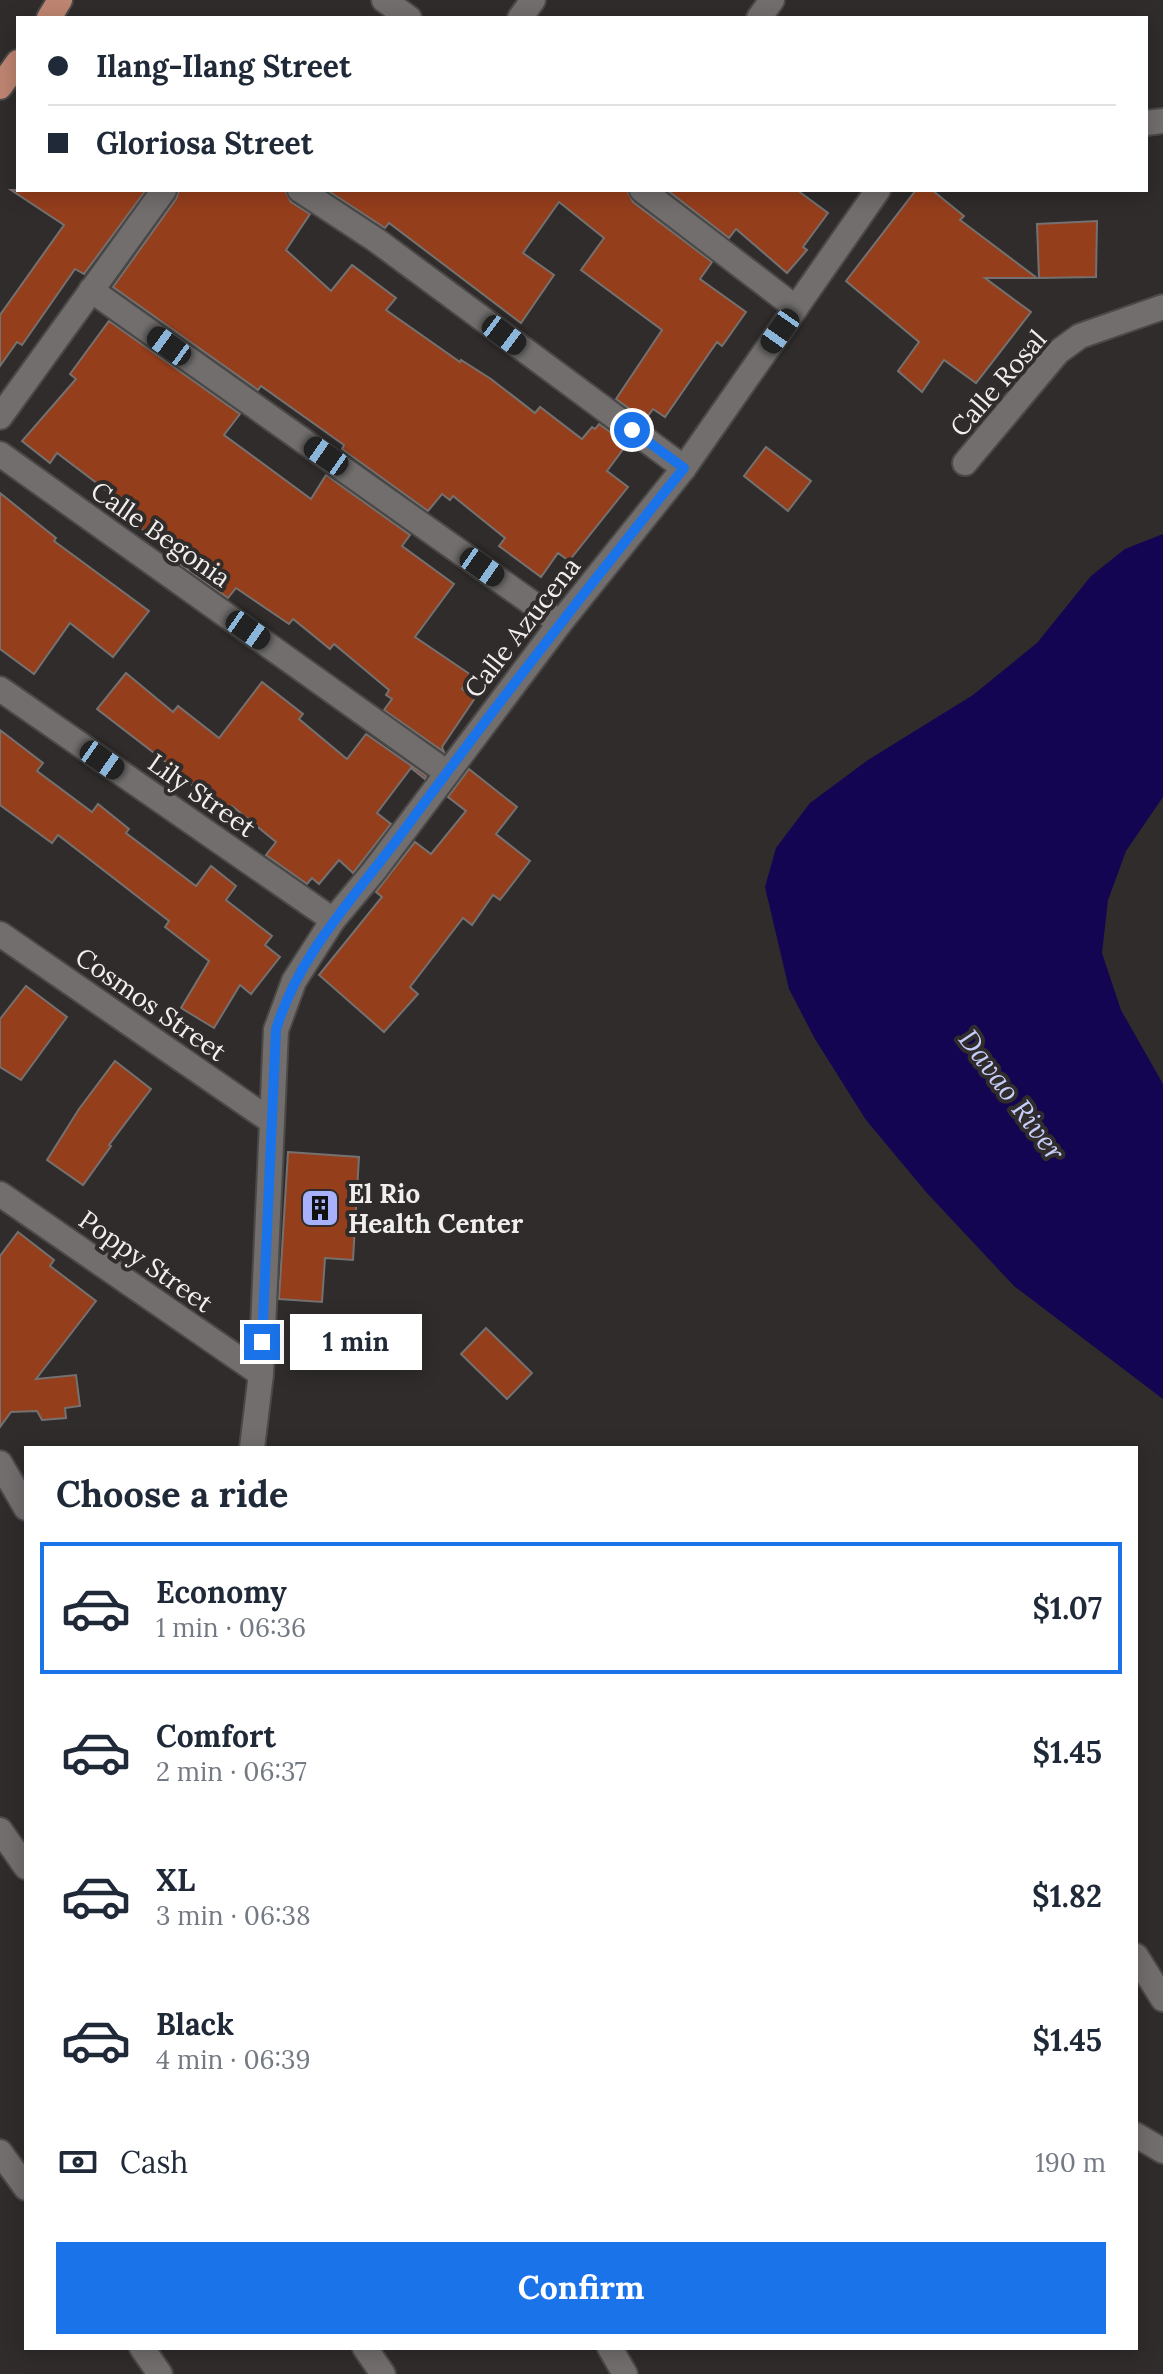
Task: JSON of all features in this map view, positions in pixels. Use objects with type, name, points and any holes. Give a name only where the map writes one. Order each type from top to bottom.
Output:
[{"type":"main road","points":[[0,87],[16,65]]},
{"type":"street","points":[[384,0],[406,16]]},
{"type":"street","points":[[0,417],[163,192]]},
{"type":"street","points":[[303,192],[376,240],[684,468]]},
{"type":"street","points":[[645,192],[796,308]]},
{"type":"street","name":"Calle Azucena","points":[[252,1446],[261,1374],[276,1030],[284,1003],[333,920],[374,871],[560,623],[684,468],[877,192]]},
{"type":"street","points":[[91,290],[560,623]]},
{"type":"street","name":"Calle Rosal","points":[[965,463],[1058,352],[1092,331],[1163,307]]},
{"type":"street","name":"Calle Begonia","points":[[0,454],[446,772]]},
{"type":"street","name":"Lily Street","points":[[0,689],[333,920]]},
{"type":"street","name":"Cosmos Street","points":[[0,934],[271,1121]]},
{"type":"street","name":"Poppy Street","points":[[3,1204],[261,1374]]},
{"type":"street","points":[[0,1463],[24,1505]]},
{"type":"street","points":[[0,1830],[24,1864]]},
{"type":"street","points":[[1138,1959],[1163,1999]]},
{"type":"street","points":[[1138,2136],[1163,2151]]},
{"type":"street","points":[[0,2152],[24,2185]]},
{"type":"street","points":[[143,2350],[159,2373]]},
{"type":"street","points":[[366,2350],[383,2374]]},
{"type":"street","points":[[611,2350],[625,2374]]},
{"type":"water","name":"Davao River","points":[[1163,534],[1163,797],[1126,851],[1108,900],[1102,953],[1121,1010],[1163,1084],[1163,1399],[1014,1286],[926,1192],[866,1120],[815,1039],[789,989],[765,887],[776,848],[810,803],[868,760],[973,695],[1037,643],[1091,576],[1125,549]]},
{"type":"building","points":[[11,190],[145,192],[84,274],[75,269],[22,345],[17,342],[0,366],[0,315],[64,225]]},
{"type":"building","points":[[178,192],[286,192],[291,202],[310,214],[286,250],[331,291],[352,265],[396,298],[386,310],[460,362],[491,379],[535,413],[540,407],[582,439],[599,424],[627,444],[607,471],[628,487],[569,561],[558,553],[541,577],[499,546],[505,538],[453,496],[450,500],[442,494],[428,511],[342,449],[344,445],[261,386],[258,390],[113,287]]},
{"type":"building","points":[[330,192],[628,192],[633,202],[712,262],[700,279],[746,312],[722,346],[717,342],[665,417],[653,409],[645,420],[616,399],[662,330],[581,270],[604,238],[559,202],[523,253],[554,275],[521,323],[389,223],[385,228]]},
{"type":"building","points":[[670,192],[800,192],[828,213],[803,247],[807,250],[787,273],[736,229],[729,238]]},
{"type":"building","points":[[914,192],[934,192],[964,216],[960,220],[1037,278],[985,278],[1031,312],[976,383],[944,360],[922,392],[898,371],[919,342],[846,281]]},
{"type":"building","points":[[1097,221],[1096,277],[1039,278],[1037,224]]},
{"type":"building","points":[[109,321],[240,414],[224,435],[311,499],[326,475],[410,535],[402,546],[454,584],[415,637],[471,675],[462,689],[475,698],[442,747],[444,752],[384,710],[392,699],[386,695],[389,690],[334,644],[330,649],[293,619],[289,624],[236,588],[228,598],[170,557],[175,550],[116,513],[123,503],[57,453],[50,463],[22,441],[76,379],[70,374]]},
{"type":"building","points":[[766,447],[811,481],[788,511],[744,476]]},
{"type":"building","points":[[0,493],[56,538],[54,541],[149,611],[113,657],[70,623],[34,674],[0,649]]},
{"type":"building","points":[[126,673],[173,712],[178,706],[219,738],[262,682],[303,714],[299,719],[347,759],[366,734],[426,776],[425,779],[411,768],[377,813],[391,824],[353,873],[339,860],[319,884],[312,878],[307,884],[266,855],[276,842],[232,806],[228,812],[97,709]]},
{"type":"building","points":[[0,730],[43,763],[37,771],[92,812],[98,804],[129,829],[126,833],[196,886],[211,866],[236,886],[226,900],[272,936],[265,945],[280,957],[251,994],[240,985],[214,1028],[181,1008],[209,961],[165,927],[169,921],[58,835],[52,843],[0,805]]},
{"type":"building","points":[[469,769],[517,807],[496,834],[530,861],[500,900],[493,895],[472,925],[463,918],[410,987],[418,994],[384,1032],[319,975],[382,897],[376,892],[415,842],[431,854],[466,811],[448,797]]},
{"type":"building","points":[[26,986],[67,1017],[21,1080],[0,1067],[0,1019]]},
{"type":"building","points":[[115,1061],[151,1089],[83,1185],[47,1160],[79,1109]]},
{"type":"building","name":"El Rio Health Center","points":[[288,1152],[359,1157],[353,1260],[325,1258],[322,1302],[279,1299]]},
{"type":"building","points":[[18,1232],[54,1260],[50,1266],[96,1301],[36,1379],[76,1375],[80,1406],[65,1408],[66,1418],[42,1420],[37,1411],[11,1412],[0,1427],[0,1256]]},
{"type":"building","points":[[486,1328],[532,1373],[507,1399],[461,1354]]},
{"type":"place","name":"El Rio Health Center","points":[[320,1208]]},
{"type":"route","points":[[262,1342],[276,1030],[284,1003],[294,981],[333,920],[374,871],[560,623],[684,468],[632,430]]}]
